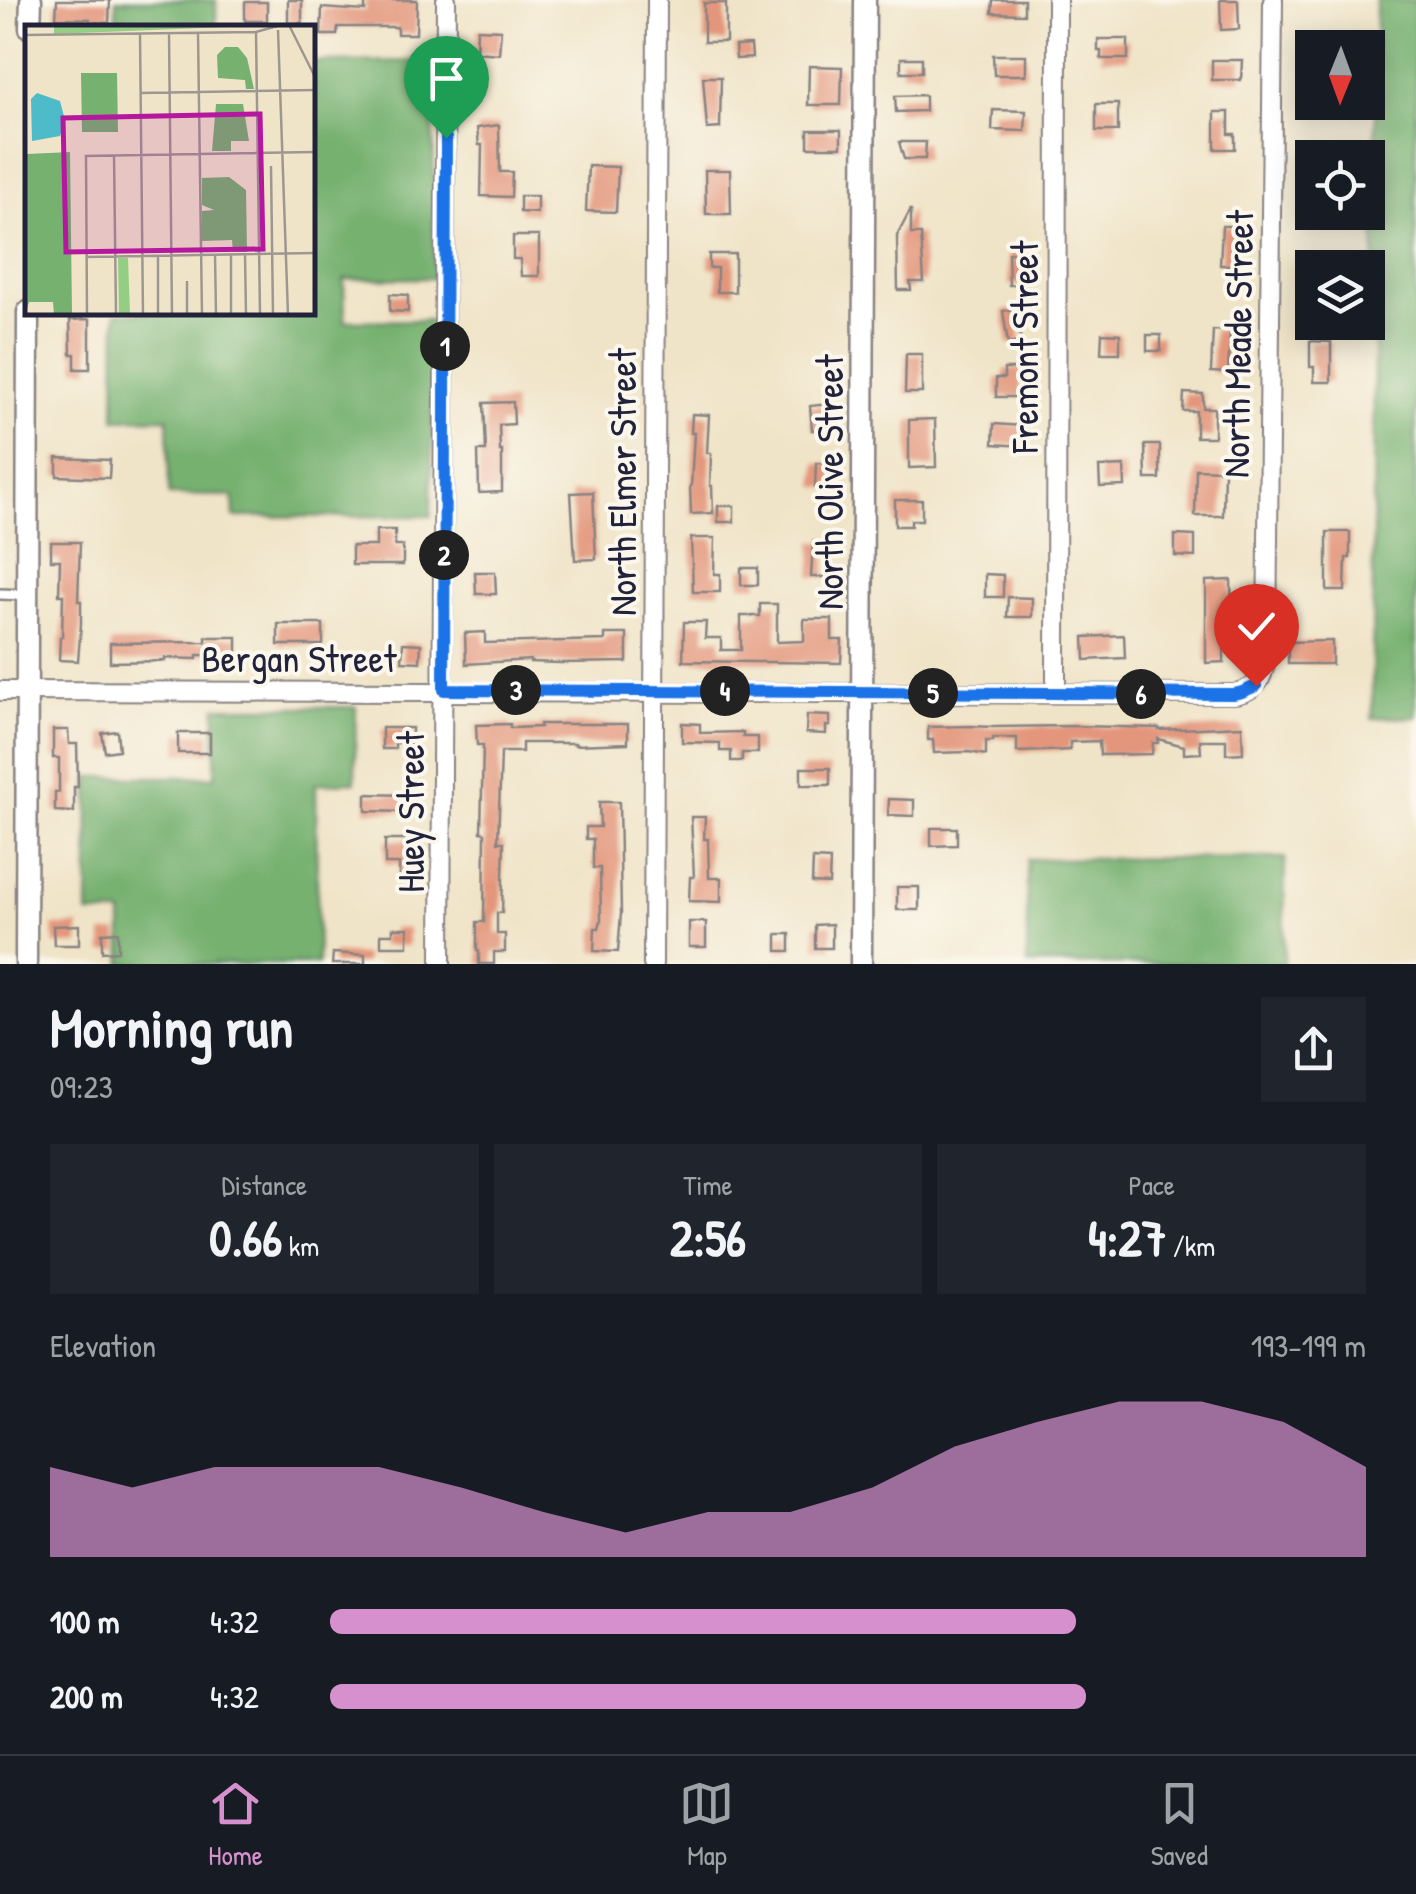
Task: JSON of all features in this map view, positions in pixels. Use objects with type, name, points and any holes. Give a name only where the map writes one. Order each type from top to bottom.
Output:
[{"type":"street","name":"Huey Street","points":[[442,964],[446,0]]},
{"type":"street","name":"North Elmer Street","points":[[652,964],[657,0]]},
{"type":"street","name":"North Olive Street","points":[[862,964],[865,0]]},
{"type":"street","name":"Fremont Street","points":[[1056,694],[1057,0]]},
{"type":"street","name":"North Meade Street","points":[[1256,686],[1265,672],[1267,649],[1273,0]]},
{"type":"street","points":[[26,964],[28,315]]},
{"type":"street","name":"Bergan Street","points":[[0,690],[1234,694],[1256,686]]},
{"type":"lane","points":[[0,594],[27,595]]},
{"type":"green space","points":[[116,0],[216,0],[216,25],[116,25]]},
{"type":"green space","points":[[1376,0],[1416,0],[1416,717],[1372,718],[1374,340],[1385,340],[1385,250],[1375,250],[1375,230],[1385,230],[1385,140],[1375,140],[1375,120],[1385,120],[1385,30],[1376,30]]},
{"type":"green space","points":[[433,61],[434,278],[344,279],[345,321],[434,320],[431,516],[234,517],[233,496],[169,495],[168,418],[115,419],[116,315],[315,315],[315,62]]},
{"type":"green space","points":[[216,707],[356,707],[355,782],[316,784],[318,964],[122,964],[122,914],[88,914],[89,777],[215,777]]},
{"type":"green space","points":[[1285,858],[1284,964],[1027,964],[1027,859]]},
{"type":"building","points":[[57,0],[110,0],[109,23],[56,18]]},
{"type":"building","points":[[288,0],[302,0],[302,23],[288,23]]},
{"type":"building","points":[[365,0],[417,0],[416,34],[397,34],[397,27],[338,27],[337,35],[321,35],[322,8],[365,11]]},
{"type":"building","points":[[993,0],[1024,0],[1024,14],[992,13]]},
{"type":"building","points":[[1220,0],[1238,0],[1239,29],[1221,30]]},
{"type":"building","points":[[245,2],[267,2],[267,21],[245,21]]},
{"type":"building","points":[[704,3],[726,3],[726,42],[704,42]]},
{"type":"building","points":[[477,29],[501,30],[499,54],[476,52]]},
{"type":"building","points":[[1098,39],[1128,39],[1128,59],[1101,59]]},
{"type":"building","points":[[751,45],[752,58],[736,59],[735,46]]},
{"type":"building","points":[[993,55],[1026,55],[1026,75],[994,75]]},
{"type":"building","points":[[901,58],[922,58],[922,72],[901,72]]},
{"type":"building","points":[[1212,60],[1242,60],[1241,80],[1212,80]]},
{"type":"building","points":[[809,66],[842,67],[841,105],[808,105]]},
{"type":"building","points":[[703,77],[721,77],[720,128],[707,129]]},
{"type":"building","points":[[925,95],[925,111],[896,112],[895,96]]},
{"type":"building","points":[[1096,104],[1118,104],[1118,131],[1096,131]]},
{"type":"building","points":[[993,110],[1026,111],[1025,131],[992,130]]},
{"type":"building","points":[[1215,112],[1229,112],[1229,134],[1235,134],[1235,149],[1215,149]]},
{"type":"building","points":[[499,125],[500,172],[512,172],[511,197],[481,196],[482,145],[477,128]]},
{"type":"building","points":[[808,130],[841,130],[841,147],[808,147]]},
{"type":"building","points":[[899,142],[926,142],[925,159],[904,159]]},
{"type":"building","points":[[588,166],[618,167],[616,212],[586,211]]},
{"type":"building","points":[[705,170],[730,170],[731,214],[706,214]]},
{"type":"building","points":[[520,196],[537,196],[537,213],[520,212]]},
{"type":"building","points":[[911,209],[911,234],[921,234],[924,282],[910,282],[911,290],[898,290],[897,236]]},
{"type":"building","points":[[1222,226],[1239,226],[1238,265],[1220,265]]},
{"type":"building","points":[[513,236],[539,236],[539,276],[521,276],[520,259],[513,259]]},
{"type":"building","points":[[1008,253],[1023,253],[1024,285],[1009,285]]},
{"type":"building","points":[[709,254],[735,254],[735,292],[717,292],[717,268],[709,268]]},
{"type":"building","points":[[390,294],[408,295],[408,312],[390,311]]},
{"type":"building","points":[[1016,309],[1021,342],[1008,344],[1003,311]]},
{"type":"building","points":[[90,319],[90,369],[75,369],[70,320]]},
{"type":"building","points":[[1213,330],[1230,331],[1228,373],[1211,372]]},
{"type":"building","points":[[1102,333],[1120,334],[1120,353],[1101,353]]},
{"type":"building","points":[[1147,335],[1161,335],[1161,351],[1147,351]]},
{"type":"building","points":[[1310,341],[1331,342],[1331,382],[1314,382]]},
{"type":"building","points":[[906,354],[922,354],[922,393],[905,393]]},
{"type":"building","points":[[1004,369],[1021,369],[1021,397],[996,397],[996,378],[1004,378]]},
{"type":"building","points":[[1184,393],[1203,394],[1203,408],[1214,408],[1214,437],[1196,437],[1196,411],[1183,411]]},
{"type":"building","points":[[513,402],[514,424],[499,425],[502,492],[479,493],[478,451],[486,451],[484,403]]},
{"type":"building","points":[[829,404],[831,428],[812,430],[810,406]]},
{"type":"building","points":[[692,414],[709,415],[707,453],[711,453],[713,513],[691,514]]},
{"type":"building","points":[[935,419],[936,467],[909,468],[909,420]]},
{"type":"building","points":[[994,424],[1023,426],[1023,446],[993,444]]},
{"type":"building","points":[[1145,445],[1160,445],[1160,479],[1146,479]]},
{"type":"building","points":[[57,458],[110,460],[109,478],[57,476]]},
{"type":"building","points":[[816,463],[834,464],[833,488],[815,487]]},
{"type":"building","points":[[1124,466],[1125,486],[1100,487],[1099,467]]},
{"type":"building","points":[[1196,469],[1224,470],[1223,516],[1195,516]]},
{"type":"building","points":[[593,492],[596,559],[575,560],[571,493]]},
{"type":"building","points":[[895,500],[922,500],[922,520],[911,520],[911,526],[895,526]]},
{"type":"building","points":[[718,506],[734,506],[734,522],[718,522]]},
{"type":"building","points":[[376,530],[395,530],[395,546],[403,546],[403,565],[352,565],[352,546],[376,546]]},
{"type":"building","points":[[1327,532],[1350,532],[1345,591],[1327,591]]},
{"type":"building","points":[[1175,535],[1195,536],[1195,557],[1175,556]]},
{"type":"building","points":[[691,538],[715,538],[714,574],[720,574],[720,592],[693,592]]},
{"type":"building","points":[[813,541],[826,542],[826,577],[811,577]]},
{"type":"building","points":[[51,542],[80,542],[78,661],[59,660],[63,595],[59,595],[60,560],[51,560]]},
{"type":"building","points":[[741,568],[758,568],[758,585],[741,585]]},
{"type":"building","points":[[475,572],[495,572],[496,594],[476,594]]},
{"type":"building","points":[[985,574],[1003,575],[1003,597],[985,597]]},
{"type":"building","points":[[1231,580],[1235,640],[1224,640],[1224,662],[1206,663],[1206,581]]},
{"type":"building","points":[[1008,597],[1032,598],[1032,617],[1007,617]]},
{"type":"building","points":[[760,604],[777,604],[777,642],[804,641],[804,619],[832,619],[832,640],[842,640],[841,663],[683,661],[684,622],[706,622],[705,638],[721,638],[721,650],[741,650],[741,616],[760,616]]},
{"type":"building","points":[[278,624],[323,624],[323,645],[278,645]]},
{"type":"building","points":[[485,632],[485,643],[605,640],[605,634],[627,634],[627,662],[530,660],[466,664],[465,633]]},
{"type":"building","points":[[1124,635],[1125,658],[1085,660],[1084,637]]},
{"type":"building","points":[[206,637],[237,637],[237,655],[110,662],[110,643],[206,642]]},
{"type":"building","points":[[1332,641],[1332,664],[1288,664],[1288,642]]},
{"type":"building","points":[[403,643],[421,644],[420,662],[402,661]]},
{"type":"building","points":[[807,715],[830,716],[826,734],[806,733]]},
{"type":"building","points":[[682,723],[700,724],[700,733],[743,732],[743,737],[758,737],[758,753],[742,753],[742,761],[731,761],[731,751],[720,751],[720,743],[682,742]]},
{"type":"building","points":[[510,724],[510,728],[628,724],[628,743],[522,743],[522,752],[501,752],[498,842],[504,842],[502,913],[497,913],[497,934],[505,934],[505,952],[494,952],[494,964],[479,964],[477,922],[484,922],[485,833],[481,832],[483,745],[477,745],[476,725]]},
{"type":"building","points":[[1242,726],[1243,753],[1226,754],[1226,740],[1200,740],[1201,753],[1184,754],[1184,746],[1158,739],[1158,743],[1153,743],[1152,754],[1100,755],[1099,741],[1070,742],[1070,750],[1017,752],[1017,738],[993,738],[986,741],[986,755],[934,753],[928,727],[1159,730]]},
{"type":"building","points":[[382,728],[412,728],[412,743],[395,743],[395,749],[382,749]]},
{"type":"building","points":[[53,730],[68,730],[69,744],[77,744],[74,812],[55,811],[59,758],[53,758]]},
{"type":"building","points":[[117,731],[119,750],[105,752],[102,733]]},
{"type":"building","points":[[178,733],[210,733],[210,753],[178,753]]},
{"type":"building","points":[[801,768],[830,768],[830,785],[801,785]]},
{"type":"building","points":[[366,794],[406,795],[405,812],[366,811]]},
{"type":"building","points":[[889,799],[914,800],[914,816],[888,815]]},
{"type":"building","points":[[599,802],[619,802],[618,952],[594,951],[595,928],[599,928],[601,920],[600,868],[593,868],[593,839],[586,839],[586,827],[600,827]]},
{"type":"building","points":[[691,817],[705,817],[709,878],[721,878],[721,902],[689,901],[690,877],[694,877]]},
{"type":"building","points":[[931,828],[957,828],[957,845],[931,846]]},
{"type":"building","points":[[385,840],[409,840],[411,888],[399,888],[399,864],[385,864]]},
{"type":"building","points":[[813,859],[830,860],[829,884],[812,883]]},
{"type":"building","points":[[897,887],[919,887],[919,910],[897,910]]},
{"type":"building","points":[[689,922],[706,922],[706,947],[689,947]]},
{"type":"building","points":[[832,924],[832,948],[815,948],[815,925]]},
{"type":"building","points":[[79,925],[79,945],[54,945],[53,926]]},
{"type":"building","points":[[393,928],[408,928],[408,946],[381,946],[381,934],[393,934]]},
{"type":"building","points":[[118,932],[118,951],[102,952],[102,933]]},
{"type":"building","points":[[777,934],[790,934],[790,951],[777,951]]},
{"type":"building","points":[[333,953],[365,955],[365,964],[332,964]]},
{"type":"route","points":[[446,138],[444,690],[1234,694],[1256,686]]}]
